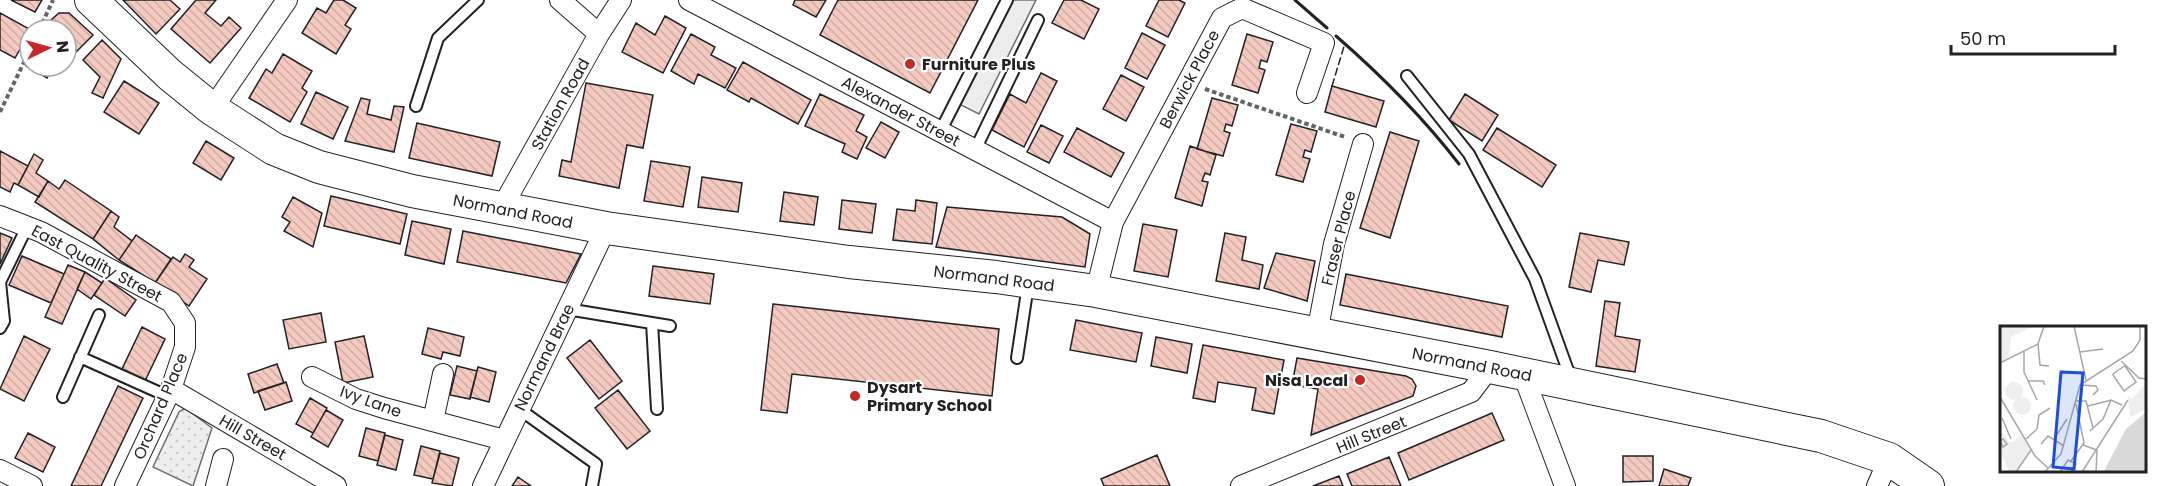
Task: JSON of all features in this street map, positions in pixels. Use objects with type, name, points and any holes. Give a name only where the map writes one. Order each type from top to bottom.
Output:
[{"type":"main road","name":"Normand Road","points":[[94,3],[170,75],[212,109],[265,144],[297,160],[412,191],[606,228],[849,262],[1096,291],[1317,333],[1757,420],[1821,436],[1883,472],[1928,486]]},
{"type":"street","points":[[212,109],[287,0]]},
{"type":"street","points":[[560,0],[599,34]]},
{"type":"street","name":"Station Road","points":[[501,209],[599,34],[621,0]]},
{"type":"street","name":"Alexander Street","points":[[689,0],[1113,222]]},
{"type":"street","name":"Berwick Place","points":[[1096,291],[1113,222],[1222,18],[1242,8],[1323,43],[1307,93]]},
{"type":"street","name":"Fraser Place","points":[[1317,333],[1334,244],[1363,144]]},
{"type":"street","name":"East Quality Street","points":[[0,216],[27,227],[171,302],[185,323]]},
{"type":"street","name":"Normand Brae","points":[[483,486],[606,228]]},
{"type":"street","name":"Orchard Place","points":[[125,486],[169,392],[185,347],[185,323]]},
{"type":"street","name":"Hill Street","points":[[1241,486],[1471,392],[1490,367]]},
{"type":"street","points":[[433,421],[443,374]]},
{"type":"street","points":[[1523,374],[1564,486]]},
{"type":"street","name":"Ivy Lane","points":[[312,377],[356,399],[504,440]]},
{"type":"street","name":"Hill Street","points":[[169,392],[336,486]]},
{"type":"street","points":[[216,486],[223,459]]},
{"type":"street","points":[[0,470],[32,486]]},
{"type":"lane","points":[[416,106],[438,38],[478,0]]},
{"type":"lane","points":[[940,132],[1007,0]]},
{"type":"lane","points":[[975,150],[1038,20]]},
{"type":"lane","points":[[1407,76],[1470,154],[1535,279],[1573,384]]},
{"type":"lane","points":[[0,328],[4,321],[0,282],[27,227]]},
{"type":"lane","points":[[1017,358],[1028,282]]},
{"type":"lane","points":[[567,309],[670,326]]},
{"type":"lane","points":[[63,397],[99,315]]},
{"type":"lane","points":[[652,323],[657,409]]},
{"type":"lane","points":[[80,357],[169,392]]},
{"type":"lane","points":[[519,409],[596,464],[592,486]]},
{"type":"path","points":[[45,18],[53,0]]},
{"type":"path","points":[[0,112],[18,75]]},
{"type":"path","points":[[1187,83],[1363,144]]},
{"type":"shaded area","points":[[1007,0],[1036,0],[979,114],[955,102]]},
{"type":"shaded area","points":[[185,408],[212,428],[193,486],[153,467],[179,412]]},
{"type":"building","points":[[11,0],[42,0],[35,12]]},
{"type":"building","points":[[123,0],[170,0],[180,9],[156,34]]},
{"type":"building","points":[[196,0],[216,0],[205,13],[221,26],[229,17],[241,28],[210,63],[171,29]]},
{"type":"building","points":[[334,0],[343,0],[356,8],[345,25],[351,29],[336,54],[302,33],[317,8],[326,13]]},
{"type":"building","points":[[795,0],[826,0],[816,17],[793,5]]},
{"type":"building","name":"Furniture Plus","points":[[838,0],[978,0],[930,93],[820,35]]},
{"type":"building","points":[[1064,0],[1081,0],[1099,9],[1084,39],[1052,23]]},
{"type":"building","points":[[1159,0],[1179,0],[1185,3],[1168,37],[1146,26]]},
{"type":"building","points":[[0,13],[18,23],[18,53],[15,58],[0,50]]},
{"type":"building","points":[[59,13],[69,13],[74,18],[53,18]]},
{"type":"building","points":[[665,16],[686,28],[663,73],[622,52],[636,23],[655,35]]},
{"type":"building","points":[[78,21],[93,35],[78,50]]},
{"type":"building","points":[[1142,33],[1165,45],[1147,79],[1125,68]]},
{"type":"building","points":[[691,34],[715,47],[711,55],[736,68],[725,88],[698,74],[694,84],[671,71]]},
{"type":"building","points":[[1247,34],[1273,42],[1267,62],[1261,60],[1259,68],[1265,70],[1258,93],[1232,85]]},
{"type":"building","points":[[102,40],[121,59],[103,98],[92,93],[100,77],[83,60]]},
{"type":"building","points":[[283,54],[312,71],[302,88],[307,92],[290,122],[249,98],[266,69],[272,73]]},
{"type":"building","points":[[743,62],[811,100],[798,124],[751,98],[749,102],[727,90]]},
{"type":"building","points":[[1041,73],[1057,81],[1024,147],[992,130],[1010,94],[1026,103]]},
{"type":"building","points":[[1121,75],[1144,87],[1126,121],[1103,109]]},
{"type":"building","points":[[124,81],[159,103],[139,134],[104,112]]},
{"type":"building","points":[[586,83],[653,95],[643,148],[627,145],[619,188],[559,176],[562,160],[571,162]]},
{"type":"building","points":[[1332,86],[1384,101],[1376,127],[1325,112]]},
{"type":"building","points":[[316,92],[348,107],[333,139],[301,124]]},
{"type":"building","points":[[820,94],[864,115],[856,131],[867,137],[857,159],[842,152],[845,144],[805,126]]},
{"type":"building","points":[[1465,94],[1498,115],[1482,141],[1449,120]]},
{"type":"building","points":[[361,98],[370,100],[367,114],[391,120],[394,106],[404,107],[394,152],[345,141]]},
{"type":"building","points":[[1212,98],[1238,105],[1232,126],[1226,124],[1224,131],[1230,133],[1223,156],[1197,149]]},
{"type":"building","points":[[881,122],[899,132],[885,158],[866,148]]},
{"type":"building","points":[[417,123],[500,142],[492,176],[409,158]]},
{"type":"building","points":[[1291,124],[1317,131],[1311,152],[1305,150],[1303,157],[1310,159],[1303,182],[1276,175]]},
{"type":"building","points":[[1041,125],[1063,136],[1049,163],[1027,152]]},
{"type":"building","points":[[1077,128],[1124,153],[1111,177],[1064,152]]},
{"type":"building","points":[[1497,128],[1556,165],[1542,187],[1483,150]]},
{"type":"building","points":[[1390,132],[1419,141],[1390,238],[1360,228]]},
{"type":"building","points":[[206,141],[234,158],[221,180],[193,163]]},
{"type":"building","points":[[1190,146],[1216,155],[1210,175],[1205,173],[1202,181],[1208,182],[1202,206],[1175,198]]},
{"type":"building","points":[[0,151],[28,166],[18,185],[14,183],[10,192],[0,187]]},
{"type":"building","points":[[34,154],[43,160],[36,173],[48,181],[39,197],[18,185]]},
{"type":"building","points":[[651,161],[690,167],[683,207],[644,201]]},
{"type":"building","points":[[702,177],[742,183],[738,212],[698,207]]},
{"type":"building","points":[[65,180],[111,211],[93,239],[35,202],[48,181],[59,189]]},
{"type":"building","points":[[784,192],[818,197],[814,225],[780,221]]},
{"type":"building","points":[[331,196],[407,214],[400,244],[324,226]]},
{"type":"building","points":[[293,197],[322,213],[313,247],[284,231],[290,222],[282,217]]},
{"type":"building","points":[[842,200],[876,204],[872,233],[839,229]]},
{"type":"building","points":[[916,200],[937,203],[932,244],[893,240],[897,209],[915,211]]},
{"type":"building","points":[[947,207],[1062,217],[1090,234],[1085,267],[936,247]]},
{"type":"building","points":[[111,211],[119,217],[114,227],[132,241],[119,260],[93,239]]},
{"type":"building","points":[[412,221],[451,229],[444,264],[405,255]]},
{"type":"building","points":[[1143,224],[1177,230],[1168,277],[1134,271]]},
{"type":"building","points":[[463,231],[581,254],[566,283],[457,262]]},
{"type":"building","points":[[0,233],[12,238],[0,264]]},
{"type":"building","points":[[1225,233],[1246,237],[1242,260],[1263,265],[1259,289],[1216,281]]},
{"type":"building","points":[[1580,233],[1629,242],[1624,265],[1598,260],[1591,292],[1569,287]]},
{"type":"building","points":[[136,235],[171,259],[155,283],[119,260]]},
{"type":"building","points":[[1276,253],[1315,261],[1307,301],[1264,288]]},
{"type":"building","points":[[185,254],[194,260],[189,267],[207,279],[189,306],[155,283],[173,257],[180,262]]},
{"type":"building","points":[[22,256],[64,274],[51,303],[9,285]]},
{"type":"building","points":[[68,265],[85,272],[62,324],[45,317]]},
{"type":"building","points":[[653,266],[714,274],[710,304],[649,296]]},
{"type":"building","points":[[85,272],[102,283],[91,299],[77,289]]},
{"type":"building","points":[[1346,274],[1508,306],[1502,337],[1340,305]]},
{"type":"building","points":[[105,278],[136,300],[125,316],[94,295]]},
{"type":"building","points":[[1605,301],[1620,303],[1615,336],[1640,340],[1635,372],[1596,366]]},
{"type":"building","points":[[773,304],[999,329],[992,396],[792,374],[787,413],[761,410]]},
{"type":"building","points":[[321,313],[326,342],[289,349],[283,320]]},
{"type":"building","points":[[1076,320],[1142,333],[1136,362],[1070,350]]},
{"type":"building","points":[[142,327],[165,339],[145,381],[122,369]]},
{"type":"building","points":[[428,328],[464,337],[460,356],[443,352],[441,359],[422,354]]},
{"type":"building","points":[[24,336],[50,349],[24,401],[0,389]]},
{"type":"building","points":[[364,336],[373,377],[343,383],[335,342]]},
{"type":"building","points":[[1156,337],[1192,344],[1187,373],[1151,366]]},
{"type":"building","points":[[590,340],[622,381],[599,399],[567,358]]},
{"type":"building","points":[[1203,345],[1284,360],[1274,414],[1252,410],[1256,388],[1218,382],[1215,402],[1193,398]]},
{"type":"building","points":[[1297,358],[1406,376],[1412,379],[1416,386],[1413,396],[1311,435],[1318,389],[1292,385]]},
{"type":"building","points":[[277,364],[284,383],[254,393],[248,374]]},
{"type":"building","points":[[457,366],[477,371],[470,399],[450,395]]},
{"type":"building","points":[[478,367],[496,372],[489,402],[470,397]]},
{"type":"building","points":[[286,382],[292,401],[265,410],[258,391]]},
{"type":"building","points":[[118,386],[143,398],[101,486],[71,486]]},
{"type":"building","points":[[618,390],[650,431],[627,449],[595,408]]},
{"type":"building","points":[[310,398],[327,408],[313,433],[296,424]]},
{"type":"building","points":[[326,410],[343,420],[328,447],[311,437]]},
{"type":"building","points":[[1492,413],[1504,440],[1409,480],[1398,453]]},
{"type":"building","points":[[366,428],[385,433],[378,461],[359,456]]},
{"type":"building","points":[[28,433],[55,447],[43,472],[15,458]]},
{"type":"building","points":[[385,435],[403,440],[396,470],[377,465]]},
{"type":"building","points":[[421,446],[440,451],[433,479],[414,475]]},
{"type":"building","points":[[440,453],[459,458],[452,486],[432,483]]},
{"type":"building","points":[[1157,455],[1170,486],[1104,486],[1101,479]]},
{"type":"building","points":[[1623,456],[1653,456],[1653,481],[1623,482]]},
{"type":"building","points":[[1389,457],[1401,486],[1352,486],[1347,474]]},
{"type":"building","points":[[1664,469],[1691,478],[1688,486],[1659,486]]},
{"type":"building","points":[[1339,476],[1343,486],[1313,486]]},
{"type":"building","points":[[518,477],[531,486],[512,486]]},
{"type":"fence","points":[[1332,86],[1345,43]]},
{"type":"wall","points":[[1295,0],[1327,28]]},
{"type":"wall","points":[[1336,36],[1401,97],[1459,164]]},
{"type":"place","name":"Furniture Plus","points":[[910,64]]},
{"type":"place","name":"Nisa Local","points":[[1360,380]]},
{"type":"place","name":"Dysart Primary School","points":[[855,396]]}]
